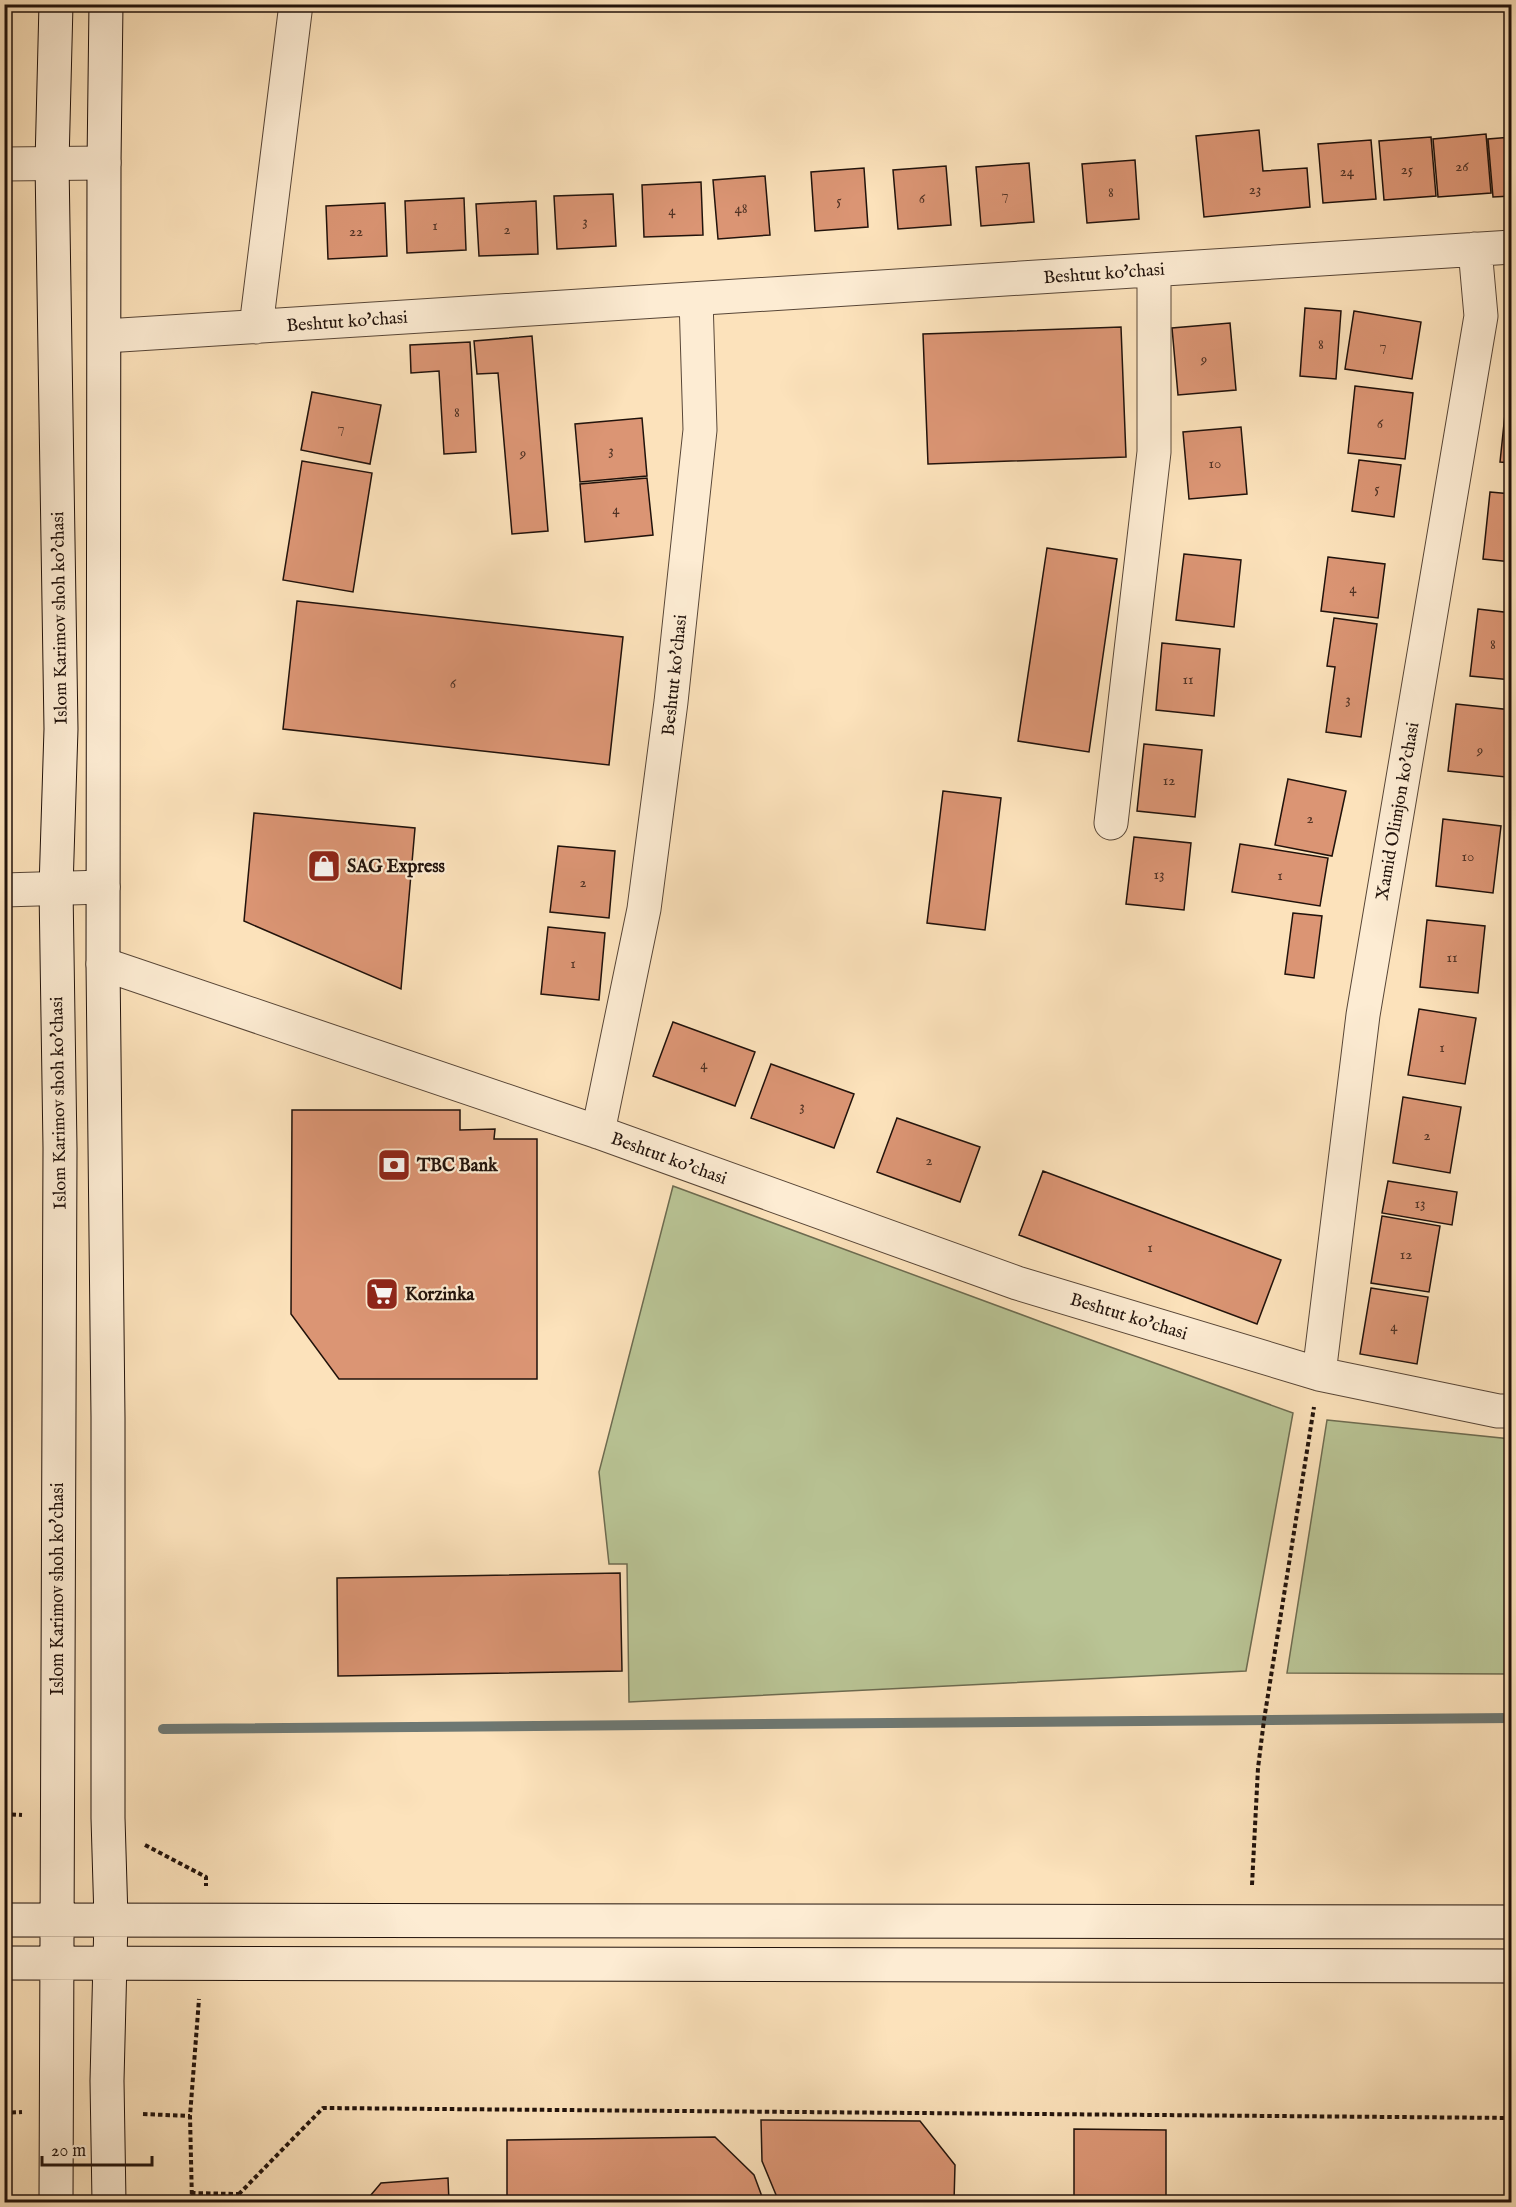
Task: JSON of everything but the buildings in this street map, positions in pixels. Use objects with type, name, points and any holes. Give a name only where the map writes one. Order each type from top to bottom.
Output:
[{"type":"main road","name":"Islom Karimov shoh ko'chasi","points":[[56,4],[52,163],[61,717],[56,888],[60,1148],[56,2202]]},
{"type":"main road","points":[[106,4],[103,964],[108,1417],[108,1818],[111,1919],[107,2081],[109,2202]]},
{"type":"main road","points":[[256,327],[296,4]]},
{"type":"main road","points":[[4,164],[104,163]]},
{"type":"main road","name":"Beshtut ko'chasi","points":[[105,336],[1512,247]]},
{"type":"main road","name":"Xamid Olimjon ko'chasi","points":[[1319,1374],[1363,1015],[1482,316],[1475,249]]},
{"type":"main road","points":[[1111,823],[1154,452],[1154,270]]},
{"type":"main road","name":"Beshtut ko'chasi","points":[[696,299],[700,430],[671,702],[644,909],[598,1132],[1017,1283],[1319,1374],[1498,1411],[1512,1411]]},
{"type":"main road","points":[[4,890],[103,887]]},
{"type":"main road","points":[[103,964],[598,1132]]},
{"type":"main road","points":[[4,1920],[1512,1922]]},
{"type":"main road","points":[[4,1963],[1512,1966]]},
{"type":"path","points":[[1252,1885],[1258,1768],[1264,1720],[1319,1374]]},
{"type":"path","points":[[239,2202],[239,2194],[323,2109],[1512,2118]]},
{"type":"path","points":[[192,2193],[239,2194]]},
{"type":"green space","points":[[673,1186],[1293,1413],[1246,1671],[629,1702],[627,1564],[609,1564],[599,1472]]},
{"type":"green space","points":[[1327,1420],[1511,1439],[1511,1674],[1287,1673]]},
{"type":"waterway","points":[[163,1729],[1512,1718]]},
{"type":"place","name":"SAG Express","points":[[324,866]]},
{"type":"place","name":"TBC Bank","points":[[394,1165]]},
{"type":"place","name":"Korzinka","points":[[382,1294]]}]
